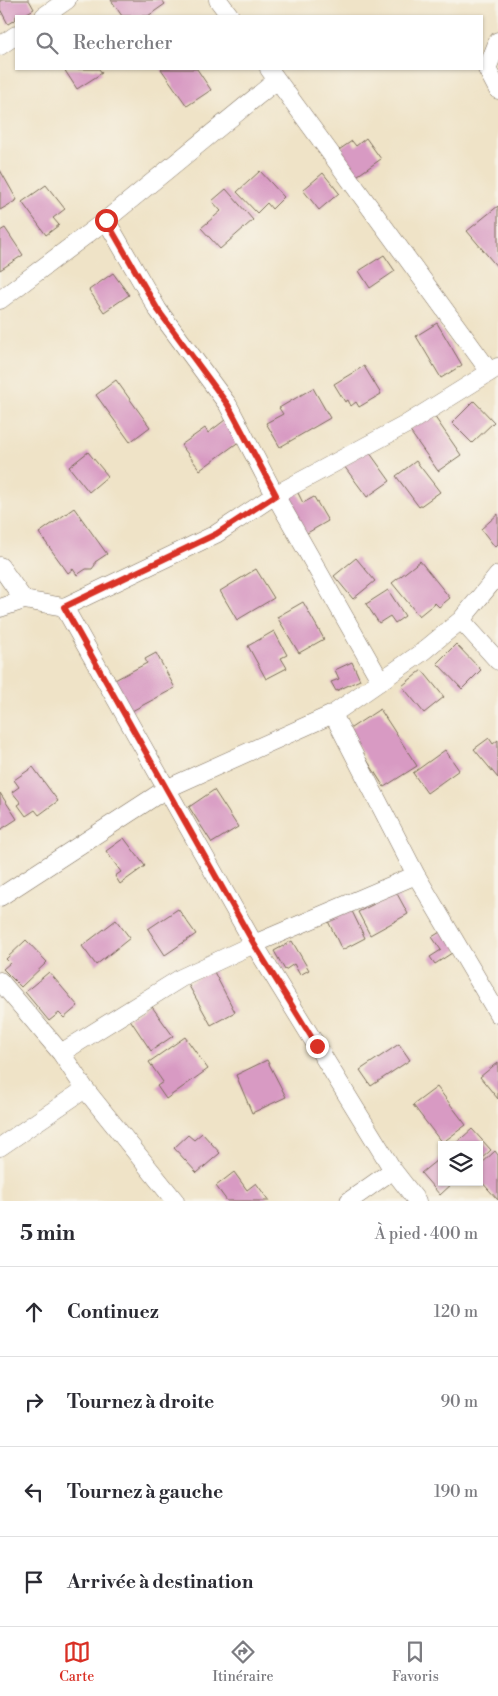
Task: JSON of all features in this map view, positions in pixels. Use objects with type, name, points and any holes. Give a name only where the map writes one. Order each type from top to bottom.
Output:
[{"type":"street","points":[[45,15],[67,0]]},
{"type":"street","points":[[218,0],[229,15]]},
{"type":"street","points":[[0,46],[15,36]]},
{"type":"street","points":[[498,41],[487,69],[498,90]]},
{"type":"street","points":[[0,608],[24,600],[64,607],[216,534],[276,495],[405,425],[494,370],[273,74],[106,220],[2,295]]},
{"type":"street","points":[[106,220],[158,310],[228,405],[276,495],[380,680]]},
{"type":"street","points":[[0,566],[24,600]]},
{"type":"street","points":[[0,897],[166,789],[333,714],[421,653],[461,620],[498,575]]},
{"type":"street","points":[[64,607],[254,944],[393,1170],[418,1201]]},
{"type":"street","points":[[461,620],[498,661]]},
{"type":"street","points":[[333,714],[416,875],[498,1014]]},
{"type":"street","points":[[61,1053],[181,978],[254,944],[416,875]]},
{"type":"street","points":[[0,981],[61,1053],[85,1089],[175,1201]]},
{"type":"street","points":[[0,1147],[85,1089]]},
{"type":"street","points":[[349,1201],[393,1170]]},
{"type":"building","points":[[0,0],[29,0],[34,9],[24,15],[15,15],[15,20],[8,24],[0,9]]},
{"type":"building","points":[[111,0],[162,0],[165,4],[149,15],[121,15]]},
{"type":"building","points":[[65,70],[100,70],[102,73],[77,89]]},
{"type":"building","points":[[162,70],[198,70],[211,90],[187,106]]},
{"type":"building","points":[[366,138],[381,159],[351,180],[333,154],[352,141],[356,146]]},
{"type":"building","points":[[0,170],[17,200],[0,210]]},
{"type":"building","points":[[260,171],[284,197],[272,209],[267,203],[257,213],[237,192]]},
{"type":"building","points":[[323,173],[339,193],[319,210],[303,190]]},
{"type":"building","points":[[46,185],[65,209],[53,218],[59,225],[46,235],[22,202]]},
{"type":"building","points":[[226,189],[253,220],[220,249],[201,228],[221,211],[212,201]]},
{"type":"building","points":[[498,206],[498,268],[467,231]]},
{"type":"building","points":[[5,228],[23,255],[0,270],[0,231]]},
{"type":"building","points":[[384,255],[395,271],[370,288],[359,271]]},
{"type":"building","points":[[113,273],[129,295],[104,312],[89,290]]},
{"type":"building","points":[[437,323],[462,365],[441,378],[416,336]]},
{"type":"building","points":[[364,366],[381,394],[359,407],[356,402],[351,406],[348,400],[345,402],[334,384]]},
{"type":"building","points":[[116,380],[150,427],[130,442],[96,395]]},
{"type":"building","points":[[313,388],[330,418],[280,447],[266,423],[283,414],[279,408]]},
{"type":"building","points":[[474,401],[494,422],[472,443],[452,423]]},
{"type":"building","points":[[432,413],[461,455],[438,471],[409,430]]},
{"type":"building","points":[[225,420],[240,441],[200,470],[181,445],[205,428],[208,433]]},
{"type":"building","points":[[367,449],[390,481],[367,497],[344,466]]},
{"type":"building","points":[[88,452],[108,476],[89,492],[69,467]]},
{"type":"building","points":[[416,461],[440,492],[419,507],[396,476]]},
{"type":"building","points":[[297,491],[303,503],[314,497],[328,521],[302,536],[281,500]]},
{"type":"building","points":[[74,508],[107,554],[95,562],[92,569],[86,569],[77,575],[73,569],[68,573],[39,533]]},
{"type":"building","points":[[498,514],[498,544],[495,547],[481,529]]},
{"type":"building","points":[[356,558],[375,581],[353,599],[334,576]]},
{"type":"building","points":[[420,561],[450,598],[439,607],[435,603],[419,616],[392,583]]},
{"type":"building","points":[[256,569],[274,598],[237,620],[220,591]]},
{"type":"building","points":[[388,590],[405,616],[395,623],[390,616],[379,623],[366,604]]},
{"type":"building","points":[[303,602],[324,639],[299,653],[277,617]]},
{"type":"building","points":[[274,631],[287,655],[281,658],[287,668],[266,679],[248,646]]},
{"type":"building","points":[[456,644],[481,670],[462,689],[437,663]]},
{"type":"building","points":[[156,653],[175,688],[130,712],[113,681],[147,663],[145,659]]},
{"type":"building","points":[[352,662],[360,680],[336,691],[331,682],[339,679],[335,670]]},
{"type":"building","points":[[422,670],[444,697],[424,713],[402,686]]},
{"type":"building","points":[[380,709],[417,766],[384,787],[348,730]]},
{"type":"building","points":[[489,738],[493,744],[498,740],[498,778],[474,749]]},
{"type":"building","points":[[445,750],[459,770],[427,793],[413,773]]},
{"type":"building","points":[[33,767],[58,801],[39,815],[35,810],[26,816],[18,805],[21,803],[12,792],[19,787],[14,780]]},
{"type":"building","points":[[214,790],[238,827],[212,843],[189,807]]},
{"type":"building","points":[[0,793],[17,819],[0,830]]},
{"type":"building","points":[[124,838],[145,866],[120,884],[115,876],[121,872],[106,851]]},
{"type":"building","points":[[394,888],[408,914],[370,935],[358,912],[374,904],[372,900]]},
{"type":"building","points":[[350,907],[365,938],[342,950],[327,919]]},
{"type":"building","points":[[178,909],[196,934],[165,955],[148,929]]},
{"type":"building","points":[[116,920],[130,938],[96,965],[82,946]]},
{"type":"building","points":[[445,929],[458,949],[435,964],[430,957],[441,950],[432,937]]},
{"type":"building","points":[[26,940],[47,962],[21,987],[3,969],[10,963],[6,959]]},
{"type":"building","points":[[292,941],[309,970],[300,975],[294,964],[285,970],[274,951]]},
{"type":"building","points":[[213,970],[235,1012],[211,1025],[188,984]]},
{"type":"building","points":[[49,972],[78,1006],[64,1018],[59,1013],[49,1021],[25,992]]},
{"type":"building","points":[[150,1004],[173,1036],[151,1051],[129,1018]]},
{"type":"building","points":[[185,1037],[208,1069],[166,1099],[157,1086],[163,1082],[149,1062]]},
{"type":"building","points":[[399,1044],[410,1060],[371,1086],[360,1070]]},
{"type":"building","points":[[267,1060],[286,1097],[252,1113],[236,1075]]},
{"type":"building","points":[[498,1062],[498,1099],[480,1077]]},
{"type":"building","points":[[437,1087],[466,1125],[445,1141],[440,1141],[413,1105]]},
{"type":"building","points":[[472,1129],[483,1141],[458,1141]]},
{"type":"building","points":[[202,1133],[220,1153],[197,1173],[174,1148],[188,1135],[194,1140]]},
{"type":"building","points":[[483,1141],[491,1150],[483,1157]]},
{"type":"building","points":[[495,1151],[498,1155],[498,1200],[483,1183],[483,1162]]},
{"type":"building","points":[[438,1159],[438,1186],[450,1186],[440,1195],[421,1173]]},
{"type":"building","points":[[234,1172],[247,1190],[256,1183],[269,1201],[227,1201],[216,1186]]},
{"type":"route","points":[[106,220],[158,310],[228,405],[276,495],[216,534],[64,607],[254,944],[317,1046]]}]
